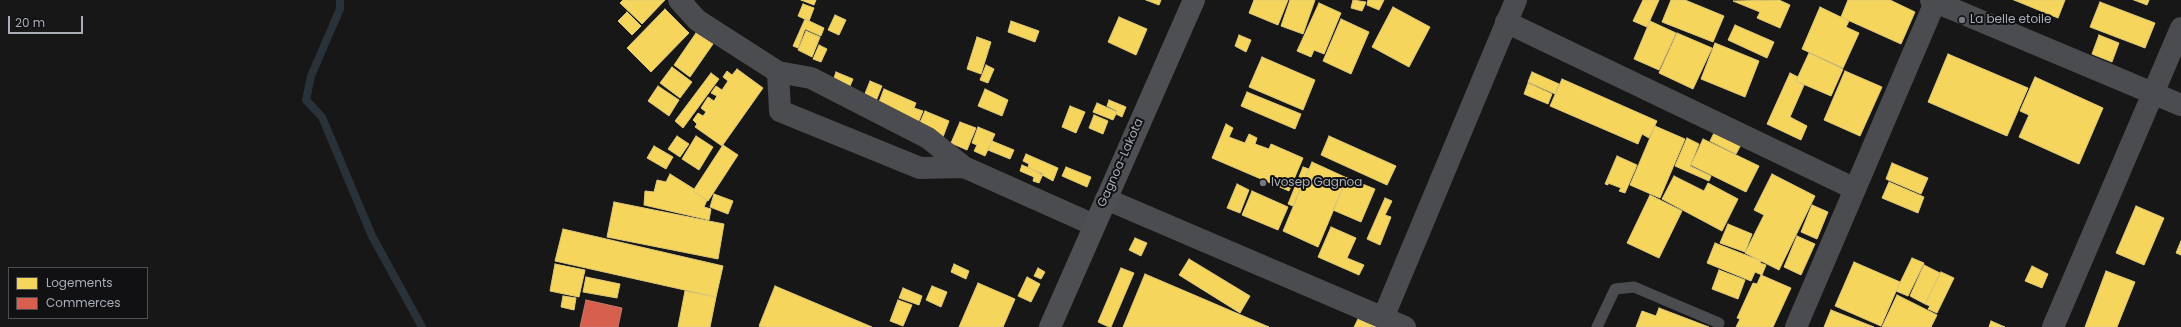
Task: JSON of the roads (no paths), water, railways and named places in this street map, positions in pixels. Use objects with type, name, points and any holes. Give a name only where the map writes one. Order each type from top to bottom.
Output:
[{"type":"main road","name":"Gagnoa-Lakota","points":[[1050,327],[1194,0]]},
{"type":"street","points":[[679,0],[697,20],[778,72],[811,78],[928,138],[964,167],[1094,225]]},
{"type":"street","points":[[1383,318],[1516,0]]},
{"type":"street","points":[[1796,327],[1934,0],[2181,105]]},
{"type":"street","points":[[1506,22],[1855,188]]},
{"type":"street","points":[[2053,327],[2181,28]]},
{"type":"street","points":[[778,72],[780,111],[920,168],[964,167]]},
{"type":"street","points":[[1106,199],[1405,327]]},
{"type":"lane","points":[[1597,327],[1615,289],[1634,287],[1719,323]]},
{"type":"waterway","points":[[340,0],[340,9],[311,76],[306,100],[322,117],[372,236],[422,327]]},
{"type":"place","name":"La belle etoile","points":[[1962,20]]},
{"type":"place","name":"Ivosep Gagnoa","points":[[1263,183]]}]
